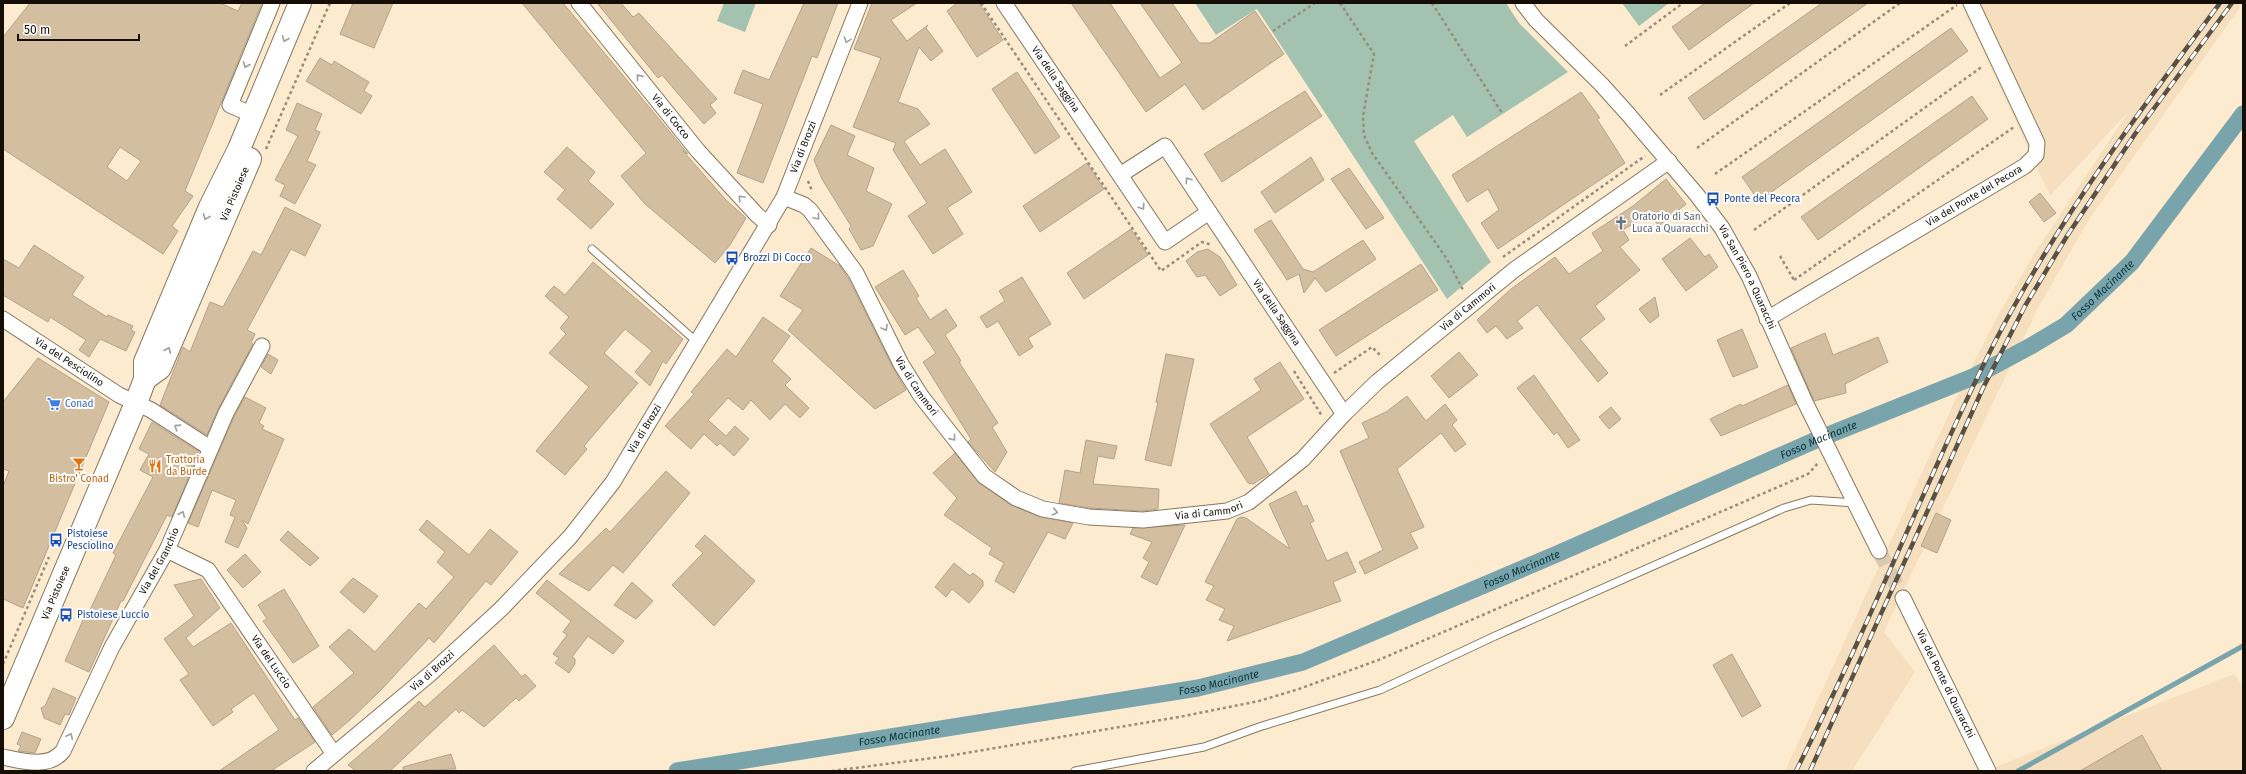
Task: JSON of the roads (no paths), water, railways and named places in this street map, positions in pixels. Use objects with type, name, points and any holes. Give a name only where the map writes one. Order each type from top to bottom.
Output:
[{"type":"main road","name":"Via Pistoiese","points":[[3,718],[136,403],[145,379],[145,362],[210,207],[232,164],[300,3]]},
{"type":"main road","name":"Via Pistoiese","points":[[145,379],[160,368],[316,3]]},
{"type":"street","points":[[253,115],[230,105],[272,3]]},
{"type":"street","name":"Via di Cocco","points":[[579,3],[698,151],[752,210],[769,225]]},
{"type":"street","name":"Via di Brozzi","points":[[314,771],[492,618],[570,537],[613,482],[769,225],[784,197],[860,3]]},
{"type":"street","name":"Via della Saggina","points":[[1004,3],[1165,242],[1209,212]]},
{"type":"street","name":"Via San Piero a Quaracchi","points":[[1523,3],[1536,20],[1601,84],[1668,161],[1722,228],[1749,276],[1805,402],[1856,503]]},
{"type":"street","name":"Via del Ponte del Pecora","points":[[1767,319],[2025,166],[2036,155],[2037,143],[1972,3]]},
{"type":"street","name":"Via della Saggina","points":[[1120,175],[1165,146],[1344,414]]},
{"type":"street","name":"Via di Cammori","points":[[784,197],[804,205],[810,210],[846,257],[908,375],[945,429],[984,476],[1016,498],[1034,506],[1061,513],[1123,520],[1187,516],[1237,508],[1248,502],[1303,459],[1344,414],[1377,382],[1514,270],[1668,161]]},
{"type":"street","name":"Via del Pesciolino","points":[[3,319],[119,395],[136,403]]},
{"type":"street","name":"Via del Granchio","points":[[53,771],[112,647],[167,550],[226,413],[262,346]]},
{"type":"street","points":[[136,403],[210,448]]},
{"type":"street","points":[[1856,503],[1879,551]]},
{"type":"street","name":"Via del Luccio","points":[[167,550],[208,570],[334,754]]},
{"type":"street","name":"Via del Ponte di Quaracchi","points":[[1902,598],[1988,771]]},
{"type":"street","points":[[3,757],[38,762],[51,761],[59,756]]},
{"type":"lane","points":[[592,249],[697,342]]},
{"type":"lane","points":[[1075,771],[1204,747],[1259,727],[1380,690],[1494,636],[1784,508],[1811,500],[1856,503]]},
{"type":"waterway","name":"Fosso Macinante","points":[[677,771],[1198,688],[1303,662],[1557,554],[1816,440],[1973,377],[2031,346],[2066,325],[2132,262],[2243,114]]},
{"type":"waterway","points":[[2018,771],[2243,646]]},
{"type":"tunnel","points":[[1879,551],[1903,598]]},
{"type":"railway","points":[[1796,771],[1852,654],[1969,395],[1999,334],[2023,290],[2075,205],[2103,164],[2220,3]]},
{"type":"railway","points":[[1810,771],[1983,388],[2025,306],[2067,236],[2135,134],[2232,3]]},
{"type":"place","name":"Ponte del Pecora","points":[[1713,199]]},
{"type":"place","name":"Oratorio di San Luca a Quaracchi","points":[[1621,223]]},
{"type":"place","name":"Brozzi Di Cocco","points":[[732,258]]},
{"type":"place","name":"Conad","points":[[54,404]]},
{"type":"place","name":"Bistro' Conad","points":[[79,464]]},
{"type":"place","name":"Trattoria da Burde","points":[[155,466]]},
{"type":"place","name":"Pistoiese Pesciolino","points":[[56,540]]},
{"type":"place","name":"Pistoiese Luccio","points":[[66,615]]}]
